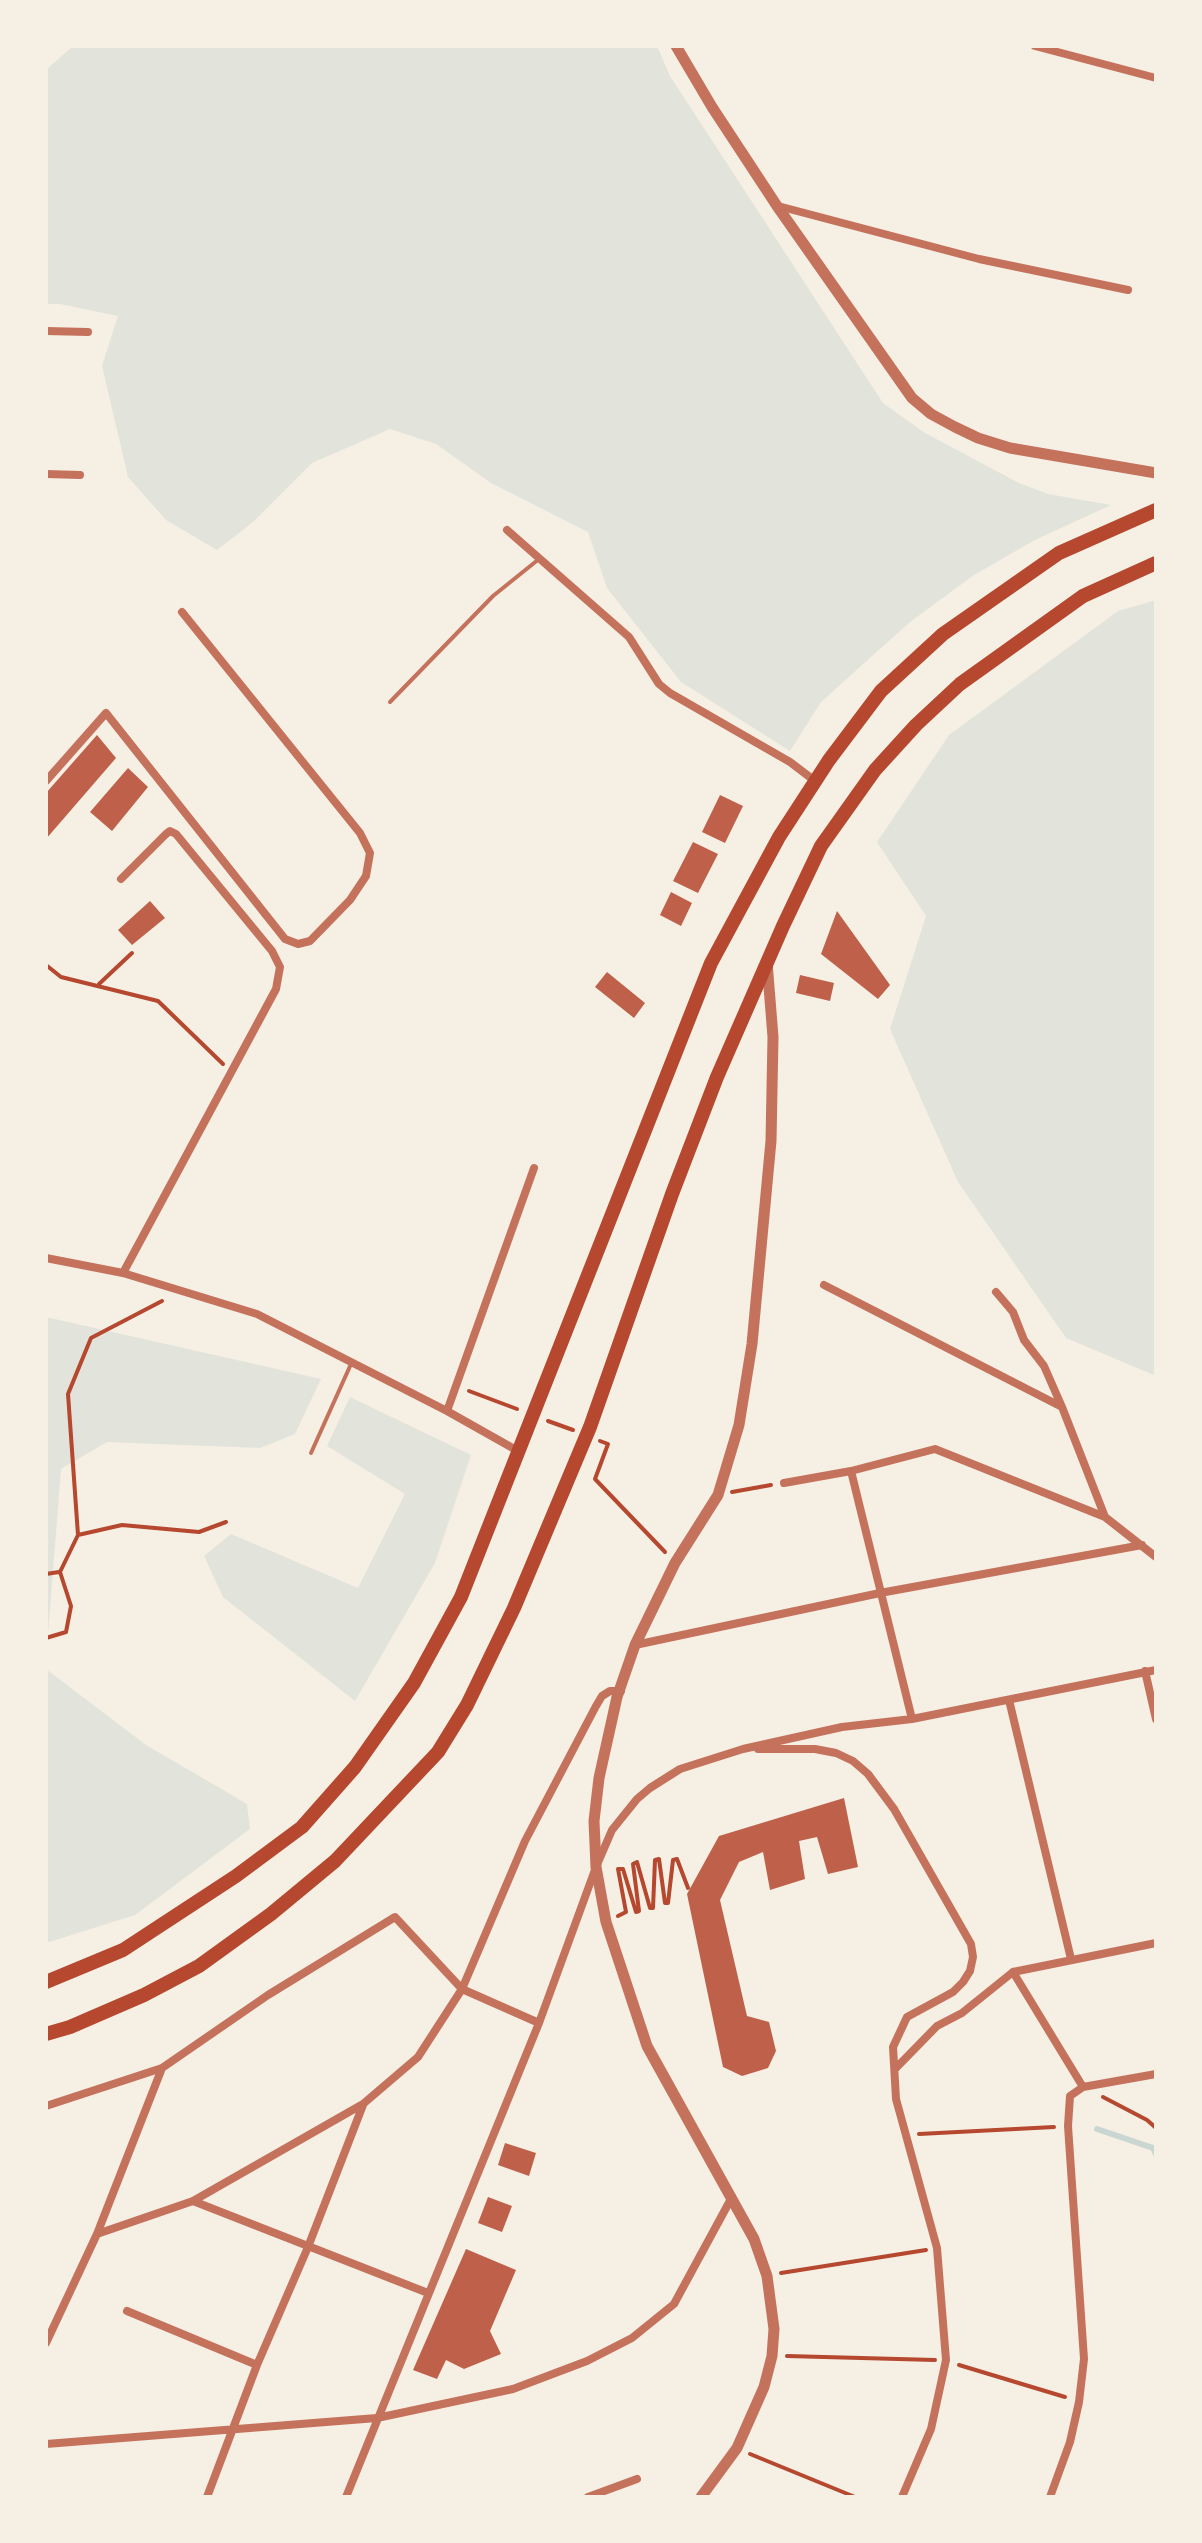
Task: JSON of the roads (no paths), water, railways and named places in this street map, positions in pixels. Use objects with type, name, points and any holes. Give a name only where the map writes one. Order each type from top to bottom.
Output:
[{"type":"main road","points":[[46,1982],[123,1950],[236,1876],[302,1827],[355,1767],[414,1683],[461,1597],[711,963],[779,837],[815,781],[881,691],[943,634],[1059,553],[1156,510]]},
{"type":"main road","points":[[46,2034],[144,1995],[222,1950],[335,1861],[438,1752],[467,1705],[514,1608],[590,1427],[717,1077],[821,846],[875,770],[916,725],[960,684],[1083,596],[1156,563]]},
{"type":"street","points":[[676,46],[777,206],[912,398],[931,414],[978,438],[1010,448],[1156,473]]},
{"type":"street","points":[[1035,46],[1156,78]]},
{"type":"street","points":[[777,206],[979,259],[1128,290]]},
{"type":"street","points":[[46,331],[88,332]]},
{"type":"street","points":[[46,474],[80,475]]},
{"type":"street","points":[[507,530],[629,637],[659,684],[670,693],[790,762],[815,781]]},
{"type":"street","points":[[46,781],[106,713],[285,939],[298,944],[310,941],[350,900],[366,876],[370,853],[360,833],[182,612]]},
{"type":"street","points":[[121,879],[170,831],[176,834],[272,951],[280,967],[276,989],[123,1273]]},
{"type":"street","points":[[701,2497],[737,2448],[764,2387],[772,2356],[774,2329],[767,2276],[754,2239],[647,2046],[606,1922],[596,1867],[594,1821],[599,1778],[635,1645],[675,1563],[718,1495],[739,1425],[764,1239],[771,1141],[772,1017],[767,962]]},
{"type":"street","points":[[447,1411],[534,1168]]},
{"type":"street","points":[[46,1258],[123,1273],[257,1314],[447,1411],[518,1451]]},
{"type":"street","points":[[824,1285],[1062,1407]]},
{"type":"street","points":[[996,1292],[1013,1312],[1024,1340],[1044,1366],[1105,1517]]},
{"type":"street","points":[[784,1483],[851,1471],[935,1449],[1105,1517],[1156,1557]]},
{"type":"street","points":[[851,1471],[912,1719]]},
{"type":"street","points":[[635,1645],[880,1593],[1142,1545]]},
{"type":"street","points":[[346,2497],[539,2023],[596,1867],[612,1830],[637,1799],[680,1769],[743,1749],[842,1727],[912,1719],[1156,1670]]},
{"type":"street","points":[[1145,1671],[1156,1719]]},
{"type":"street","points":[[97,2234],[193,2201],[363,2104],[418,2057],[462,1989],[525,1841],[596,1706],[602,1696],[610,1691],[621,1691]]},
{"type":"street","points":[[1009,1700],[1071,1959]]},
{"type":"street","points":[[743,1749],[815,1749],[836,1753],[853,1761],[868,1774],[894,1809],[971,1944],[973,1957],[963,1982],[953,1992],[907,2017],[893,2047],[896,2099],[937,2248],[946,2360],[931,2429],[902,2497]]},
{"type":"street","points":[[46,2106],[162,2068],[268,1995],[395,1917],[462,1989],[539,2023]]},
{"type":"street","points":[[895,2069],[937,2026],[962,2013],[1013,1972],[1156,1943]]},
{"type":"street","points":[[1013,1972],[1083,2087]]},
{"type":"street","points":[[46,2343],[48,2329],[97,2234],[162,2068]]},
{"type":"street","points":[[1050,2497],[1070,2442],[1084,2359],[1068,2126],[1070,2096],[1083,2087],[1156,2074]]},
{"type":"street","points":[[207,2497],[363,2104]]},
{"type":"street","points":[[46,2444],[377,2418],[513,2389],[587,2361],[632,2338],[674,2304],[732,2197]]},
{"type":"street","points":[[193,2201],[428,2293]]},
{"type":"street","points":[[127,2311],[257,2365]]},
{"type":"street","points":[[588,2497],[637,2479]]},
{"type":"lane","points":[[390,702],[493,596],[539,559]]},
{"type":"lane","points":[[311,1453],[352,1362]]},
{"type":"waterway","points":[[1097,2129],[1153,2148],[1156,2154]]}]
